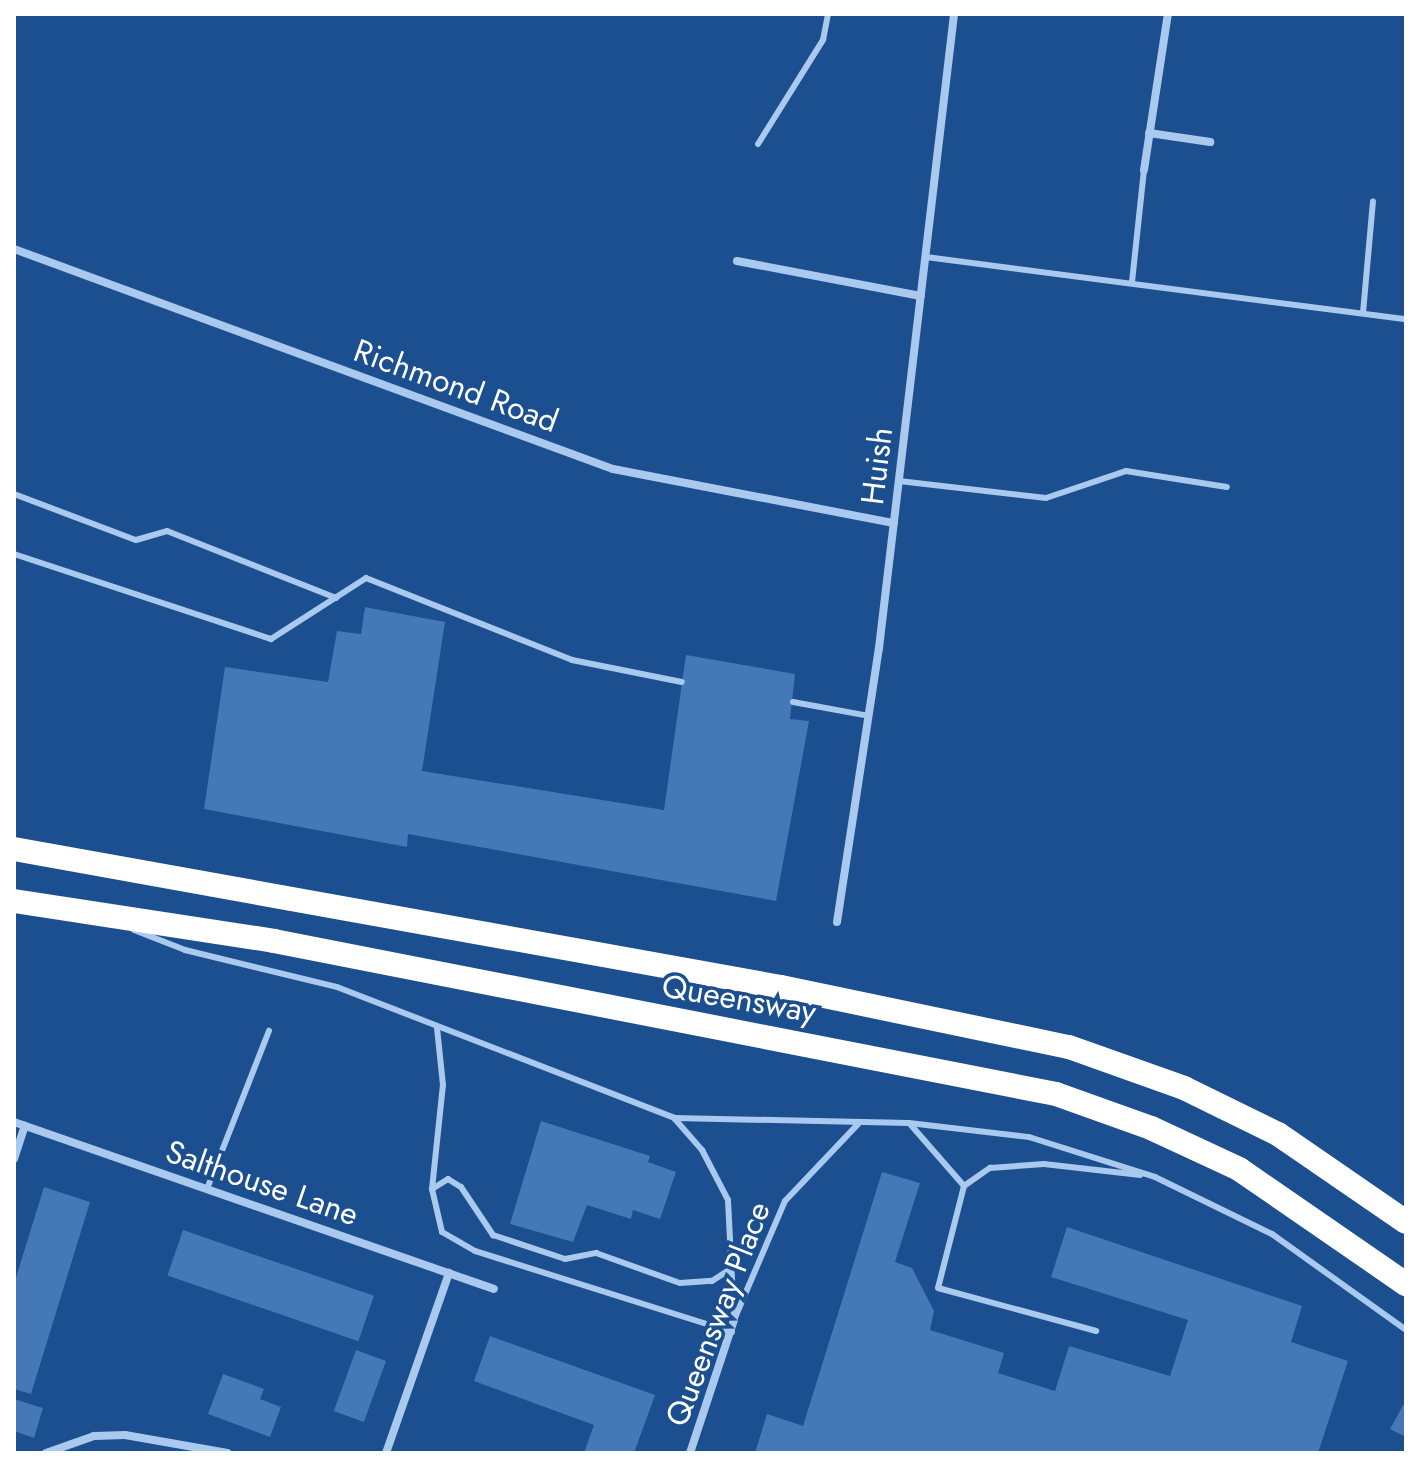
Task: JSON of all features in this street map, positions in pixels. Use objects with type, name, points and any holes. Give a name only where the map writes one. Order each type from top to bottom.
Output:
[{"type":"highway","name":"Queensway","points":[[14,849],[941,1017],[1069,1047],[1184,1088],[1278,1134],[1406,1222]]},
{"type":"highway","name":"Queensway","points":[[14,901],[274,941],[1056,1094],[1151,1128],[1239,1169],[1406,1284]]},
{"type":"street","name":"Huish","points":[[837,922],[869,716],[894,523],[954,14]]},
{"type":"street","points":[[1144,170],[1168,14]]},
{"type":"street","points":[[1149,133],[1210,142]]},
{"type":"street","name":"Richmond Road","points":[[14,249],[613,469],[894,523]]},
{"type":"street","points":[[737,261],[921,296]]},
{"type":"street","name":"Salthouse Lane","points":[[14,1122],[494,1289]]},
{"type":"street","points":[[14,1159],[25,1126]]},
{"type":"street","points":[[386,1453],[449,1273]]},
{"type":"street","name":"Queensway Place","points":[[690,1453],[734,1320]]},
{"type":"street","points":[[46,1453],[94,1436],[125,1435],[227,1453]]},
{"type":"lane","points":[[758,144],[823,40],[828,14]]},
{"type":"lane","points":[[1132,282],[1144,170]]},
{"type":"lane","points":[[1363,313],[1373,201]]},
{"type":"lane","points":[[926,257],[1406,319]]},
{"type":"lane","points":[[899,481],[1046,498],[1126,471],[1227,487]]},
{"type":"lane","points":[[14,494],[136,540],[167,531],[336,598]]},
{"type":"lane","points":[[14,554],[271,639],[366,578],[572,660],[682,682]]},
{"type":"lane","points":[[793,702],[869,716]]},
{"type":"lane","points":[[88,912],[185,950],[337,987],[674,1118],[909,1123],[1029,1137],[1155,1177],[1272,1234],[1406,1330]]},
{"type":"lane","points":[[437,1028],[443,1085],[432,1189],[442,1232],[475,1251],[732,1332]]},
{"type":"lane","points":[[207,1189],[269,1031]]},
{"type":"lane","points":[[674,1118],[702,1150],[728,1200],[734,1320]]},
{"type":"lane","points":[[909,1123],[964,1186]]},
{"type":"lane","name":"Queensway Place","points":[[734,1320],[785,1201],[858,1124]]},
{"type":"lane","points":[[1096,1331],[938,1288],[964,1186],[990,1168],[1044,1164],[1155,1177]]},
{"type":"lane","points":[[432,1189],[448,1179],[461,1187],[493,1235],[565,1259],[596,1253],[680,1283],[712,1281],[732,1268]]},
{"type":"building","points":[[365,607],[445,622],[422,771],[664,810],[686,655],[795,674],[790,719],[809,721],[776,901],[408,834],[407,847],[204,809],[225,667],[328,682],[337,631],[361,634]]},
{"type":"building","points":[[541,1121],[650,1156],[648,1162],[676,1172],[660,1219],[633,1210],[631,1219],[587,1205],[573,1242],[510,1224]]},
{"type":"building","points":[[882,1172],[920,1183],[895,1262],[912,1268],[934,1311],[930,1330],[1004,1353],[998,1373],[1055,1391],[1069,1346],[1170,1376],[1188,1320],[1051,1277],[1067,1227],[1302,1306],[1291,1342],[1348,1361],[1318,1453],[755,1453],[767,1414],[803,1426]]},
{"type":"building","points":[[44,1187],[90,1202],[31,1394],[14,1389],[14,1284]]},
{"type":"building","points":[[183,1230],[374,1296],[358,1341],[167,1275]]},
{"type":"building","points":[[490,1336],[655,1395],[634,1453],[584,1453],[594,1425],[474,1381]]},
{"type":"building","points":[[356,1350],[386,1361],[364,1422],[334,1411]]},
{"type":"building","points":[[223,1374],[264,1389],[260,1399],[281,1407],[270,1437],[208,1414]]},
{"type":"building","points":[[14,1399],[43,1408],[34,1438],[14,1431]]},
{"type":"building","points":[[1406,1400],[1406,1437],[1390,1429]]}]
